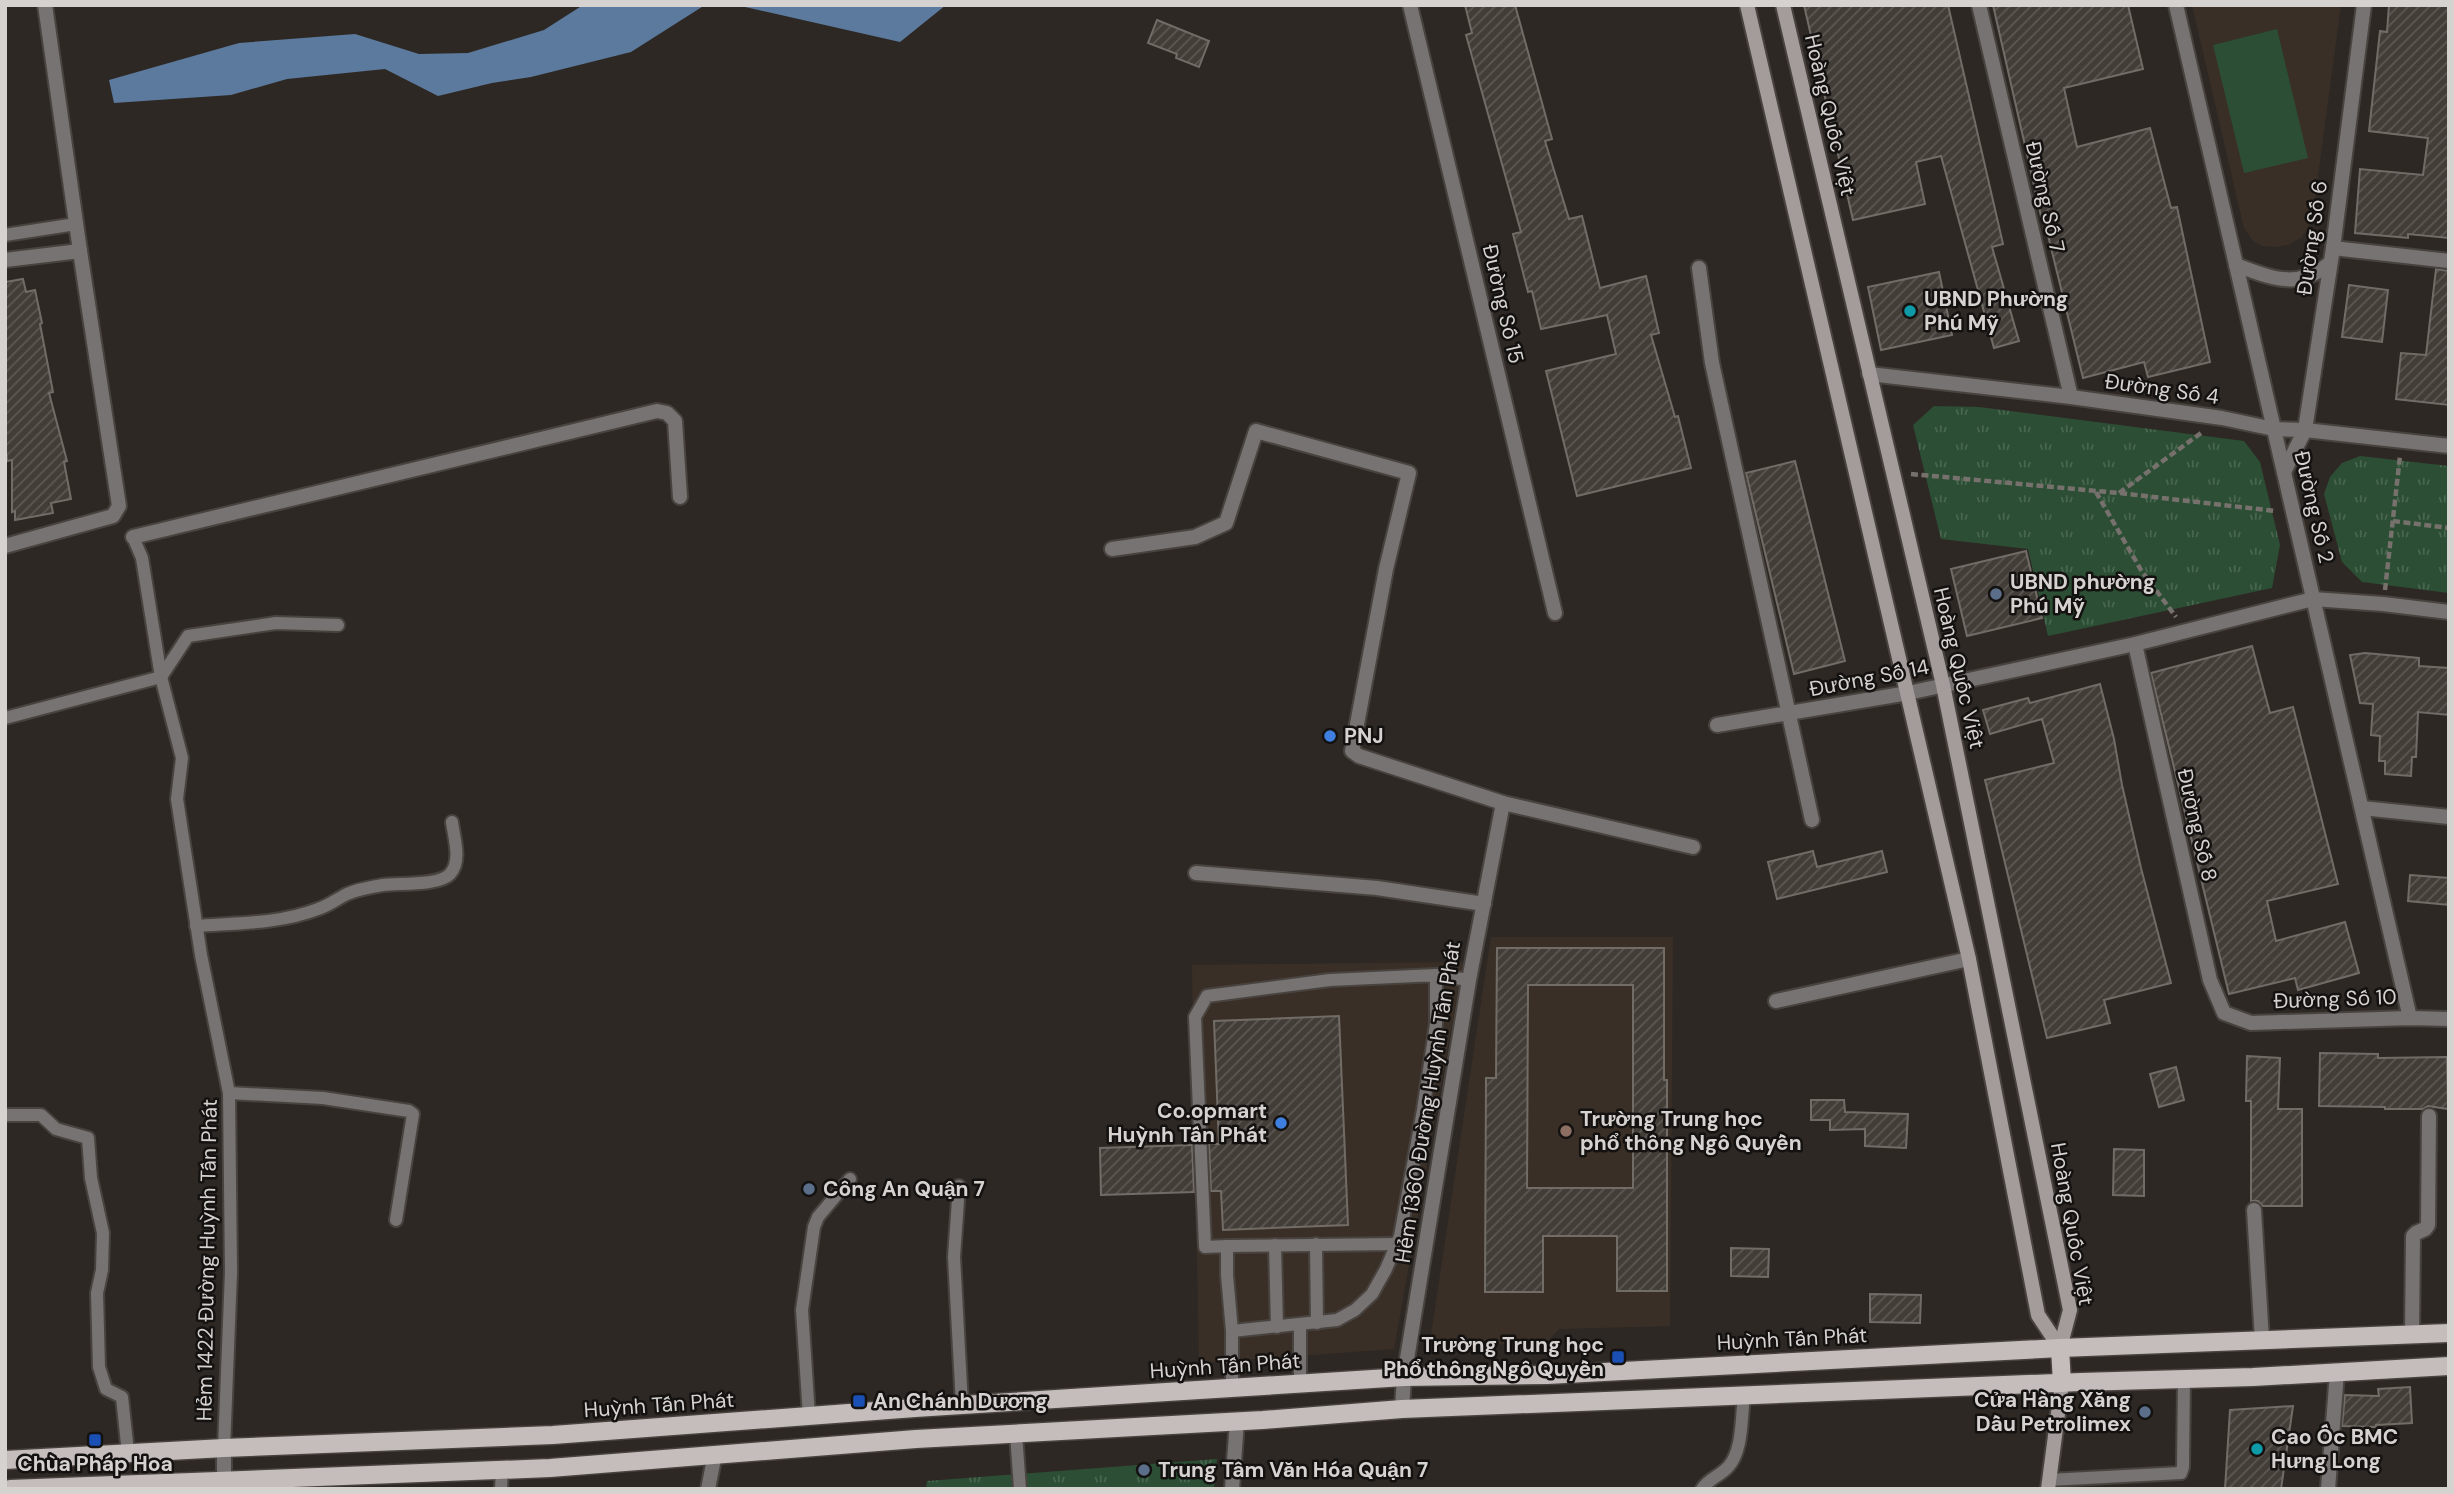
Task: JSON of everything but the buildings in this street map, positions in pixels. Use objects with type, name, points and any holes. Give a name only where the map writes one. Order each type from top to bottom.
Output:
[{"type":"main road","points":[[1747,5],[1969,959],[2038,1315],[2060,1348],[2062,1383],[2049,1484]]},
{"type":"main road","name":"Hoàng Quốc Việt","points":[[1783,5],[1943,685],[2070,1310],[2060,1348]]},
{"type":"main road","name":"Huỳnh Tấn Phát","points":[[5,1460],[224,1448],[553,1436],[962,1405],[1404,1377],[1547,1375],[2060,1348],[2449,1333]]},
{"type":"main road","points":[[10,1489],[502,1470],[1402,1409],[2184,1379],[2449,1366]]},
{"type":"street","points":[[5,546],[113,516],[119,506],[46,5]]},
{"type":"street","name":"Đường Số 15","points":[[1410,5],[1555,613]]},
{"type":"street","name":"Đường Số 7","points":[[1979,5],[2071,397]]},
{"type":"street","name":"Đường Số 2","points":[[2176,5],[2410,1018]]},
{"type":"street","name":"Đường Số 6","points":[[2284,472],[2305,430],[2333,247],[2364,5]]},
{"type":"street","points":[[2333,247],[2449,261]]},
{"type":"street","points":[[5,260],[80,251]]},
{"type":"street","points":[[2236,265],[2281,281],[2302,279],[2316,274],[2329,264]]},
{"type":"street","points":[[1699,268],[1712,363],[1812,820]]},
{"type":"street","name":"Đường Số 4","points":[[1869,374],[2071,397],[2222,418],[2274,429],[2449,446]]},
{"type":"street","points":[[133,537],[657,411],[667,413],[675,421],[680,497]]},
{"type":"street","points":[[1112,549],[1195,537],[1226,523],[1256,431],[1409,473],[1386,569],[1352,749],[1359,755],[1503,803],[1693,847]]},
{"type":"street","name":"Đường Số 14","points":[[1717,725],[1908,693],[2135,645],[2313,599],[2449,612]]},
{"type":"street","name":"Đường Số 8","points":[[2135,645],[2210,980],[2224,1013]]},
{"type":"street","name":"Hẻm 1360 Đường Huỳnh Tấn Phát","points":[[1402,1409],[1404,1377],[1469,979],[1503,803]]},
{"type":"street","points":[[2362,808],[2449,817]]},
{"type":"street","points":[[1196,873],[1377,888],[1483,904]]},
{"type":"street","points":[[1776,1001],[1969,959]]},
{"type":"street","name":"Đường Số 10","points":[[2224,1013],[2252,1023],[2449,1019]]},
{"type":"street","points":[[2412,1334],[2413,1237],[2428,1225],[2429,1116]]},
{"type":"street","points":[[2254,1210],[2262,1340]]},
{"type":"street","points":[[2328,1489],[2337,1372]]},
{"type":"street","points":[[1232,1489],[1237,1421]]},
{"type":"street","points":[[224,1448],[224,1479]]},
{"type":"street","points":[[708,1489],[715,1454]]},
{"type":"lane","points":[[5,235],[76,224]]},
{"type":"lane","name":"Hẻm 1422 Đường Huỳnh Tấn Phát","points":[[133,537],[142,558],[161,677],[182,758],[177,799],[196,926],[229,1093],[231,1272],[224,1448]]},
{"type":"lane","points":[[5,718],[161,677],[188,636],[276,623],[338,625]]},
{"type":"lane","points":[[196,926],[277,921],[320,909],[349,893],[363,889],[397,883],[438,881],[448,877],[457,860],[452,822]]},
{"type":"lane","points":[[1232,1331],[1337,1320],[1355,1310],[1372,1294],[1397,1244],[1423,1110],[1436,1024],[1436,975]]},
{"type":"lane","points":[[1397,1244],[1205,1247],[1195,1017],[1207,996],[1331,979],[1436,975],[1469,979]]},
{"type":"lane","points":[[229,1093],[323,1098],[409,1111],[413,1114],[396,1220]]},
{"type":"lane","points":[[5,1115],[41,1115],[56,1129],[88,1138],[91,1178],[103,1233],[102,1270],[97,1293],[99,1367],[106,1389],[122,1397],[128,1453]]},
{"type":"lane","points":[[809,1416],[802,1310],[814,1227],[818,1217],[850,1179]]},
{"type":"lane","points":[[959,1186],[954,1257],[962,1405]]},
{"type":"lane","points":[[1316,1244],[1317,1323]]},
{"type":"lane","points":[[1275,1245],[1278,1327]]},
{"type":"lane","points":[[1227,1246],[1232,1389]]},
{"type":"lane","points":[[1300,1325],[1300,1384]]},
{"type":"lane","points":[[2049,1484],[2181,1472],[2184,1379]]},
{"type":"lane","points":[[1702,1489],[1704,1484],[1727,1468],[1737,1450],[1744,1397]]},
{"type":"lane","points":[[1016,1434],[1020,1489]]},
{"type":"lane","points":[[501,1489],[502,1470]]},
{"type":"path","points":[[2119,494],[2222,418]]},
{"type":"path","points":[[2383,604],[2402,441]]},
{"type":"path","points":[[1892,472],[2293,513]]},
{"type":"path","points":[[2095,491],[2141,570],[2188,631]]},
{"type":"path","points":[[2393,521],[2449,528]]},
{"type":"shaded area","points":[[2192,5],[2341,5],[2312,220],[2302,237],[2288,245],[2263,246],[2253,241],[2244,228]]},
{"type":"shaded area","name":"Trường Trung học phổ thông Ngô Quyền","points":[[1491,937],[1673,937],[1670,1326],[1559,1329],[1547,1342],[1429,1348]]},
{"type":"shaded area","name":"Co.opmart Huỳnh Tấn Phát","points":[[1463,962],[1394,1349],[1199,1363],[1192,965]]},
{"type":"green space","points":[[2277,29],[2308,158],[2244,173],[2213,45]]},
{"type":"green space","points":[[1934,406],[1979,407],[2244,441],[2260,462],[2280,545],[2272,588],[2048,636],[2028,549],[1941,539],[1913,425]]},
{"type":"green space","points":[[2360,456],[2449,466],[2449,593],[2362,582],[2342,562],[2324,494],[2330,477],[2342,463]]},
{"type":"green space","name":"Trung Tâm Văn Hóa Quận 7","points":[[1217,1459],[1214,1489],[926,1489],[927,1481]]},
{"type":"water","points":[[583,5],[705,5],[631,52],[531,77],[438,96],[385,69],[287,79],[231,95],[114,103],[109,80],[239,43],[355,34],[419,54],[468,53],[544,30]]},
{"type":"water","points":[[736,5],[946,5],[900,42]]},
{"type":"place","name":"UBND Phường Phú Mỹ","points":[[1910,311]]},
{"type":"place","name":"UBND phường Phú Mỹ","points":[[1996,594]]},
{"type":"place","name":"PNJ","points":[[1330,736]]},
{"type":"place","name":"Co.opmart Huỳnh Tấn Phát","points":[[1281,1123]]},
{"type":"place","name":"Trường Trung học phổ thông Ngô Quyền","points":[[1566,1131]]},
{"type":"place","name":"Công An Quận 7","points":[[809,1189]]},
{"type":"place","name":"Trường Trung học Phổ thông Ngô Quyền","points":[[1618,1357]]},
{"type":"place","name":"An Chánh Dương","points":[[859,1401]]},
{"type":"place","name":"Cửa Hàng Xăng Dầu Petrolimex","points":[[2145,1412]]},
{"type":"place","name":"Chùa Pháp Hoa","points":[[95,1440]]},
{"type":"place","name":"Cao Ốc BMC Hưng Long","points":[[2257,1449]]},
{"type":"place","name":"Trung Tâm Văn Hóa Quận 7","points":[[1144,1470]]}]
